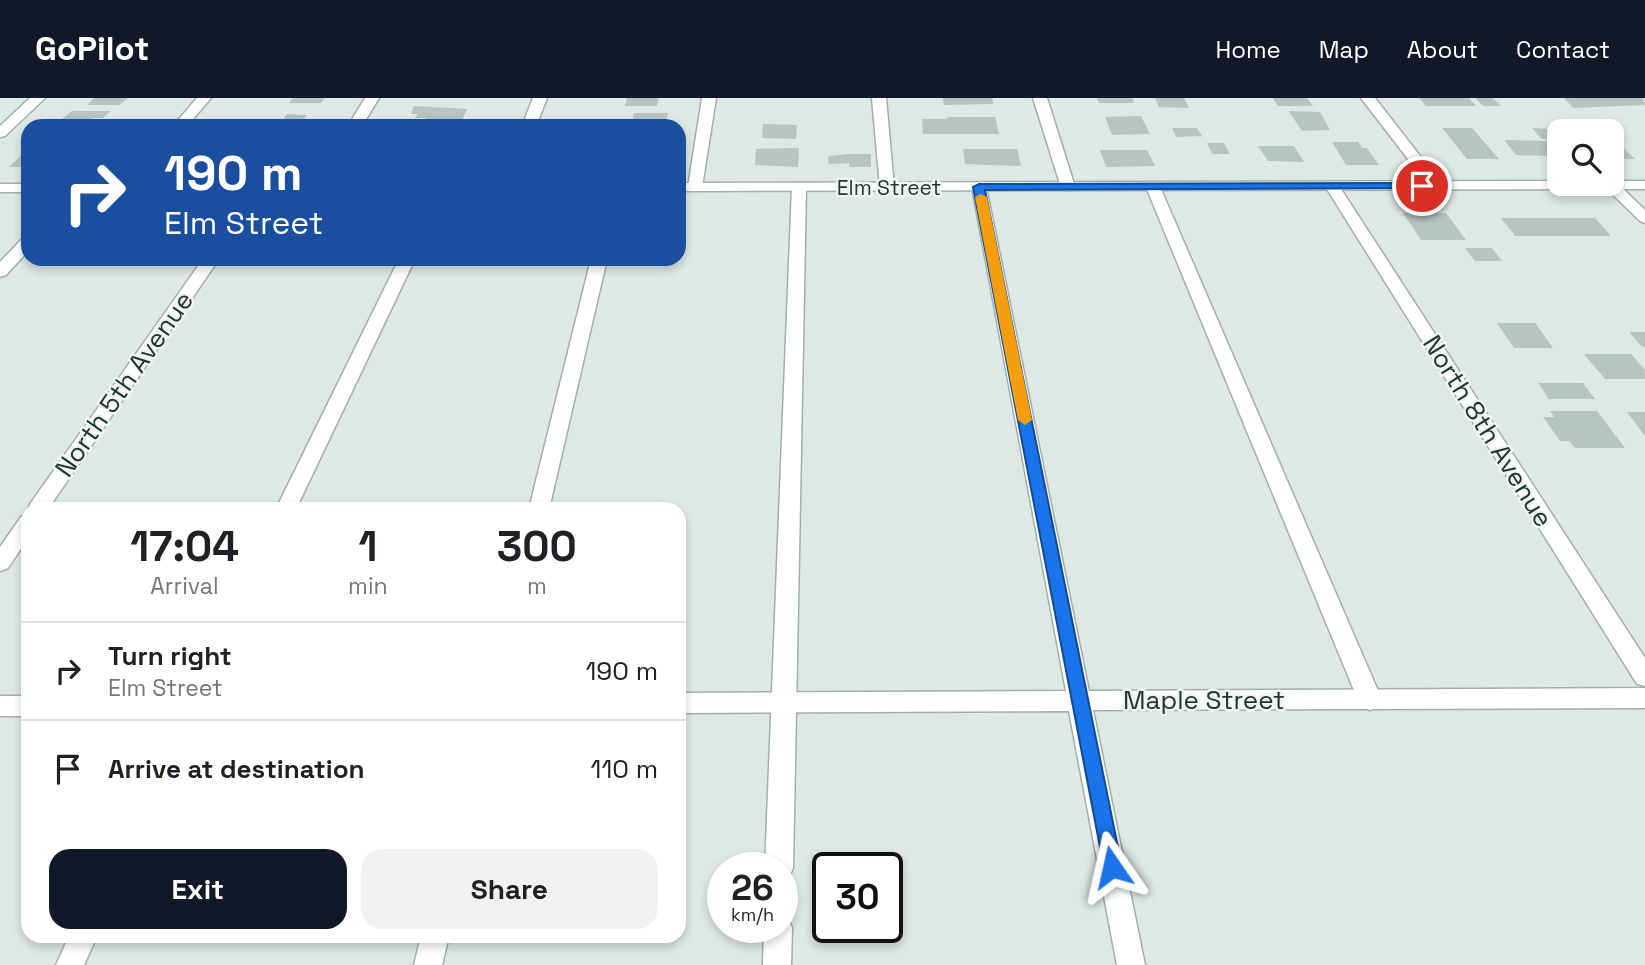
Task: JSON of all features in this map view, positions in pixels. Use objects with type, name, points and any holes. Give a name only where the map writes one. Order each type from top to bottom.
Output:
[{"type":"street","points":[[0,133],[38,98]]},
{"type":"street","points":[[186,119],[204,98]]},
{"type":"street","points":[[359,119],[372,98]]},
{"type":"street","points":[[532,119],[540,98]]},
{"type":"street","points":[[687,187],[709,98]]},
{"type":"street","points":[[879,98],[887,187]]},
{"type":"street","points":[[1040,98],[1068,187]]},
{"type":"street","points":[[1368,98],[1436,186]]},
{"type":"street","name":"North 8th Avenue","points":[[1332,186],[1645,677]]},
{"type":"street","name":"Elm Street","points":[[687,187],[1547,186]]},
{"type":"street","name":"Elm Street","points":[[1624,186],[1645,186]]},
{"type":"street","points":[[779,852],[799,187]]},
{"type":"street","points":[[979,187],[1131,965]]},
{"type":"street","points":[[1153,187],[1370,700]]},
{"type":"street","points":[[0,188],[21,188]]},
{"type":"street","points":[[1622,196],[1645,218]]},
{"type":"street","points":[[0,272],[21,250]]},
{"type":"street","name":"North 5th Avenue","points":[[42,502],[206,266]]},
{"type":"street","points":[[289,502],[404,266]]},
{"type":"street","points":[[541,502],[597,266]]},
{"type":"street","points":[[0,563],[21,532]]},
{"type":"street","name":"Maple Street","points":[[686,703],[1645,698]]},
{"type":"street","points":[[0,706],[21,706]]},
{"type":"street","points":[[70,965],[80,943]]},
{"type":"street","points":[[428,965],[433,943]]},
{"type":"street","points":[[777,965],[778,943]]},
{"type":"building","points":[[94,98],[128,98],[119,105],[87,105]]},
{"type":"building","points":[[293,98],[325,98],[321,103],[289,103]]},
{"type":"building","points":[[627,98],[659,98],[657,106],[625,106]]},
{"type":"building","points":[[943,98],[992,98],[993,104],[944,105]]},
{"type":"building","points":[[1097,98],[1132,98],[1134,103],[1099,103]]},
{"type":"building","points":[[1155,98],[1184,98],[1189,108],[1159,107]]},
{"type":"building","points":[[1273,98],[1307,98],[1313,106],[1278,106]]},
{"type":"building","points":[[1419,98],[1469,98],[1476,106],[1426,106]]},
{"type":"building","points":[[1475,98],[1493,98],[1501,106],[1483,106]]},
{"type":"building","points":[[1564,98],[1643,98],[1645,105],[1573,108]]},
{"type":"building","points":[[414,106],[467,109],[462,119],[415,118],[418,114],[411,114]]},
{"type":"building","points":[[72,111],[111,111],[103,118],[62,119]]},
{"type":"building","points":[[1289,111],[1320,112],[1330,130],[1302,131]]},
{"type":"building","points":[[634,113],[668,113],[667,119],[633,119]]},
{"type":"building","points":[[287,114],[307,115],[304,119],[283,119]]},
{"type":"building","points":[[1141,116],[1150,134],[1112,135],[1105,117]]},
{"type":"building","points":[[947,117],[995,117],[999,134],[923,134],[922,119],[948,119]]},
{"type":"building","points":[[763,124],[797,125],[796,139],[762,138]]},
{"type":"building","points":[[1172,128],[1197,128],[1202,136],[1176,137]]},
{"type":"building","points":[[1442,128],[1472,128],[1499,159],[1467,159]]},
{"type":"building","points":[[1532,128],[1547,129],[1547,139],[1542,139]]},
{"type":"building","points":[[1504,140],[1547,142],[1547,156],[1516,155]]},
{"type":"building","points":[[1332,142],[1358,142],[1362,148],[1367,148],[1379,165],[1346,165]]},
{"type":"building","points":[[1207,143],[1224,143],[1230,154],[1212,154]]},
{"type":"building","points":[[1258,146],[1294,146],[1304,162],[1268,161]]},
{"type":"building","points":[[799,148],[798,167],[755,165],[756,149]]},
{"type":"building","points":[[963,149],[1017,149],[1021,166],[965,164]]},
{"type":"building","points":[[1624,149],[1635,159],[1624,159]]},
{"type":"building","points":[[1100,150],[1147,150],[1155,166],[1106,167]]},
{"type":"building","points":[[871,154],[871,167],[849,167],[849,163],[829,164],[828,156]]},
{"type":"building","points":[[21,156],[21,167],[9,167]]},
{"type":"building","points":[[1403,213],[1446,213],[1466,240],[1421,240]]},
{"type":"building","points":[[1501,218],[1595,218],[1611,236],[1515,236]]},
{"type":"building","points":[[1465,248],[1492,248],[1502,261],[1475,261]]},
{"type":"building","points":[[1497,323],[1535,323],[1553,348],[1514,348]]},
{"type":"building","points":[[1629,332],[1645,332],[1645,347],[1642,347]]},
{"type":"building","points":[[1584,354],[1631,354],[1645,370],[1645,379],[1605,379]]},
{"type":"building","points":[[1538,383],[1583,383],[1595,399],[1549,399]]},
{"type":"building","points":[[1550,411],[1597,411],[1625,448],[1575,448],[1569,441],[1560,441],[1543,417],[1554,417]]},
{"type":"building","points":[[1627,412],[1645,412],[1645,436]]},
{"type":"slow traffic","points":[[981,197],[1025,420]]},
{"type":"route","points":[[1112,867],[979,187],[1422,186]]}]
